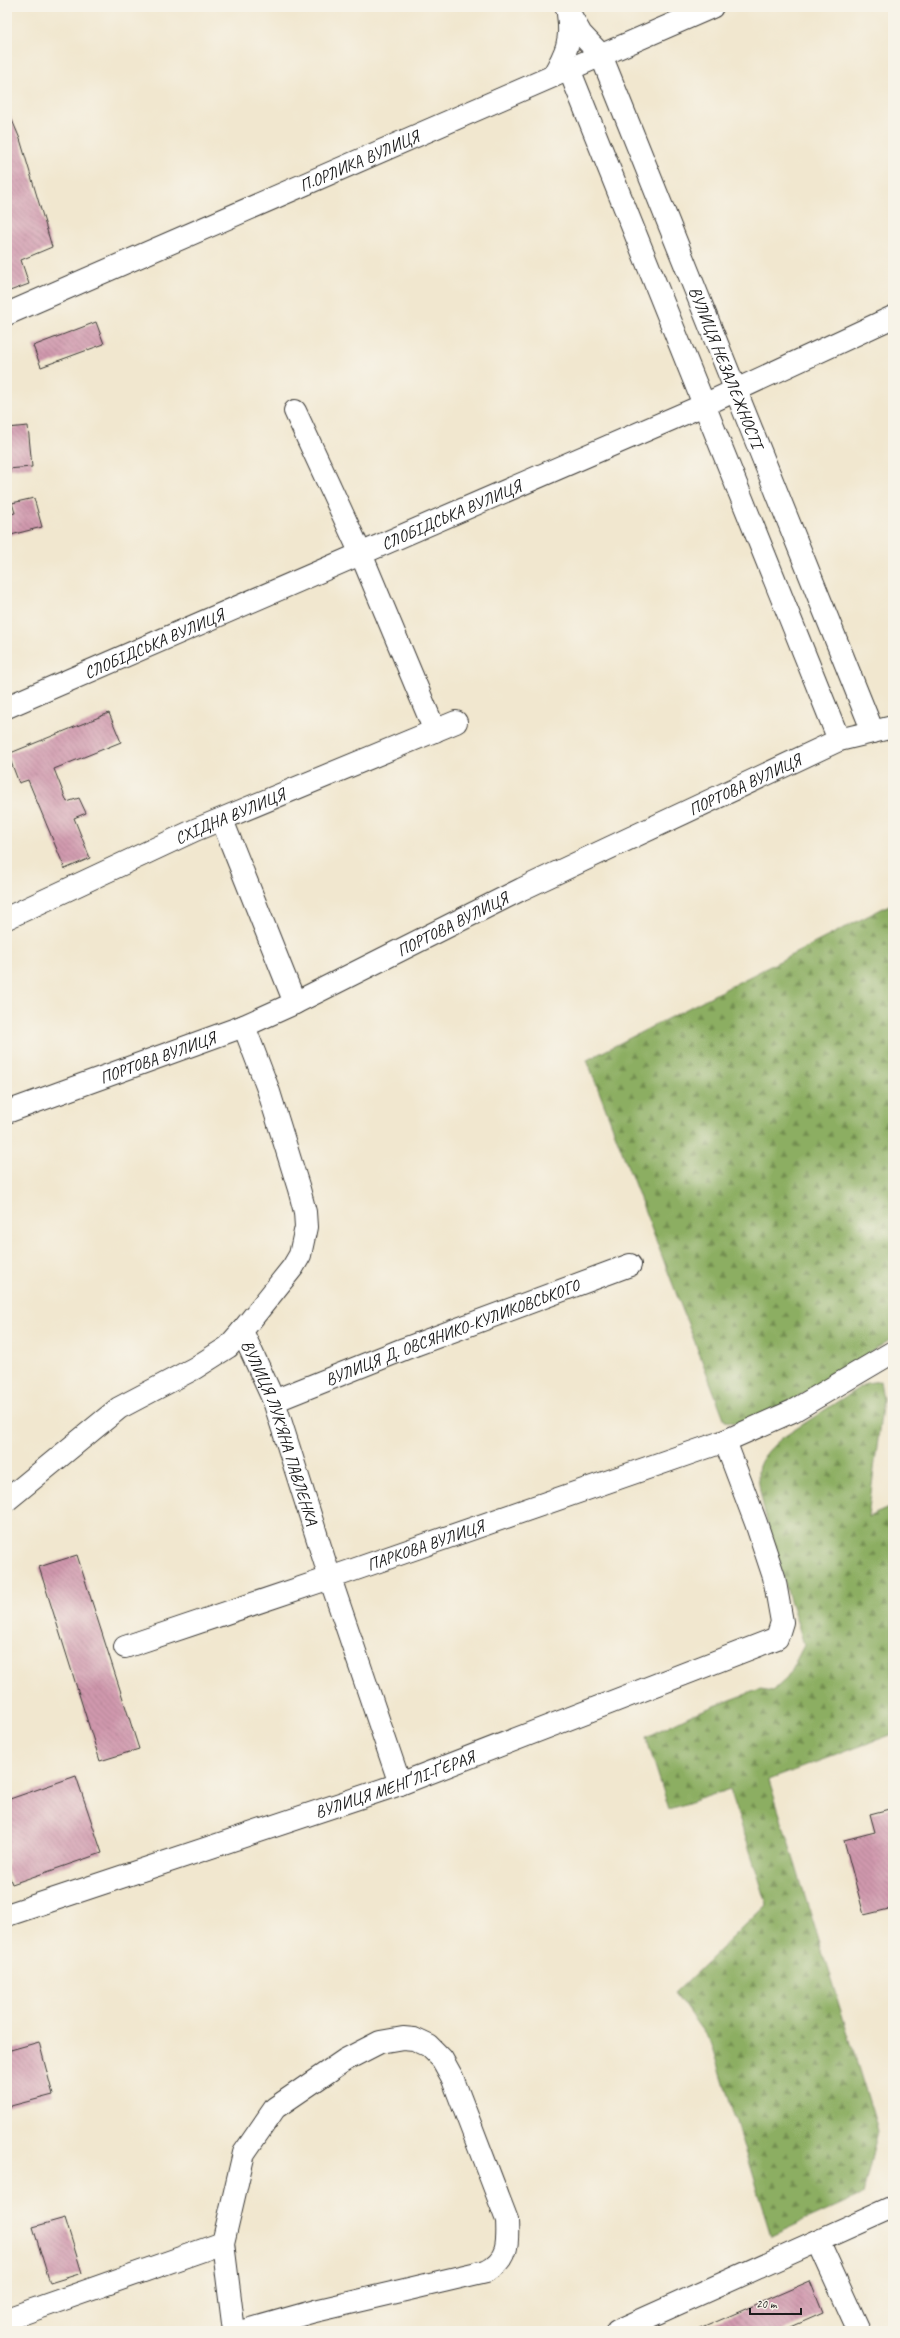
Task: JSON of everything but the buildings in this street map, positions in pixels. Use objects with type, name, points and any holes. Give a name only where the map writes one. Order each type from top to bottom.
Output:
[{"type":"street","name":"П.ОРЛИКА ВУЛИЦЯ","points":[[7,314],[712,7]]},
{"type":"street","name":"ВУЛИЦЯ НЕЗАЛЕЖНОСТІ","points":[[567,8],[581,34],[601,55],[736,390],[883,730]]},
{"type":"street","name":"ВУЛИЦЯ НЕЗАЛЕЖНОСТІ","points":[[567,8],[570,27],[568,51],[561,73],[704,405],[839,740]]},
{"type":"street","name":"СЛОБІДСЬКА ВУЛИЦЯ","points":[[7,707],[704,405],[893,317]]},
{"type":"street","points":[[295,411],[361,554],[435,731]]},
{"type":"street","name":"СХІДНА ВУЛИЦЯ","points":[[7,918],[195,830],[456,722]]},
{"type":"street","name":"ПОРТОВА ВУЛИЦЯ","points":[[7,1112],[244,1026],[295,1003],[522,889],[839,740],[883,730]]},
{"type":"street","points":[[222,820],[295,1003]]},
{"type":"street","name":"ВУЛИЦЯ ЛУК'ЯНА ПАВЛЕНКА","points":[[244,1026],[268,1089],[299,1189],[305,1212],[306,1228],[300,1255],[293,1267],[242,1331],[274,1401],[330,1578],[400,1784]]},
{"type":"street","name":"ВУЛИЦЯ Д. ОВСЯНИКО-КУЛИКОВСЬКОГО","points":[[274,1401],[404,1349],[630,1265]]},
{"type":"street","points":[[7,1500],[119,1408],[195,1368],[228,1347],[242,1331]]},
{"type":"street","name":"ПАРКОВА ВУЛИЦЯ","points":[[125,1647],[330,1578],[725,1441],[793,1411],[893,1352]]},
{"type":"street","name":"ВУЛИЦЯ МЕНҐЛІ-ҐЕРАЯ","points":[[7,1915],[400,1784],[777,1638],[782,1622],[774,1576],[725,1441]]},
{"type":"street","points":[[234,2331],[223,2243],[244,2153],[275,2108],[345,2060],[380,2042],[403,2038],[414,2039],[429,2046],[442,2059],[452,2077],[506,2220],[508,2244],[503,2256],[496,2266],[486,2271],[316,2311],[244,2331]]},
{"type":"street","points":[[617,2331],[893,2207]]},
{"type":"street","points":[[818,2241],[859,2331]]},
{"type":"street","points":[[7,2319],[223,2243]]},
{"type":"green space","points":[[893,903],[893,1338],[818,1386],[745,1425],[725,1421],[587,1060]]},
{"type":"green space","points":[[880,1381],[883,1399],[868,1517],[893,1506],[893,1734],[769,1780],[878,2130],[863,2194],[771,2236],[712,2044],[675,1993],[767,1904],[730,1789],[669,1809],[646,1737],[693,1714],[760,1689],[773,1691],[787,1678],[804,1645],[768,1524],[758,1478],[759,1466],[766,1454],[782,1438],[866,1383]]}]
